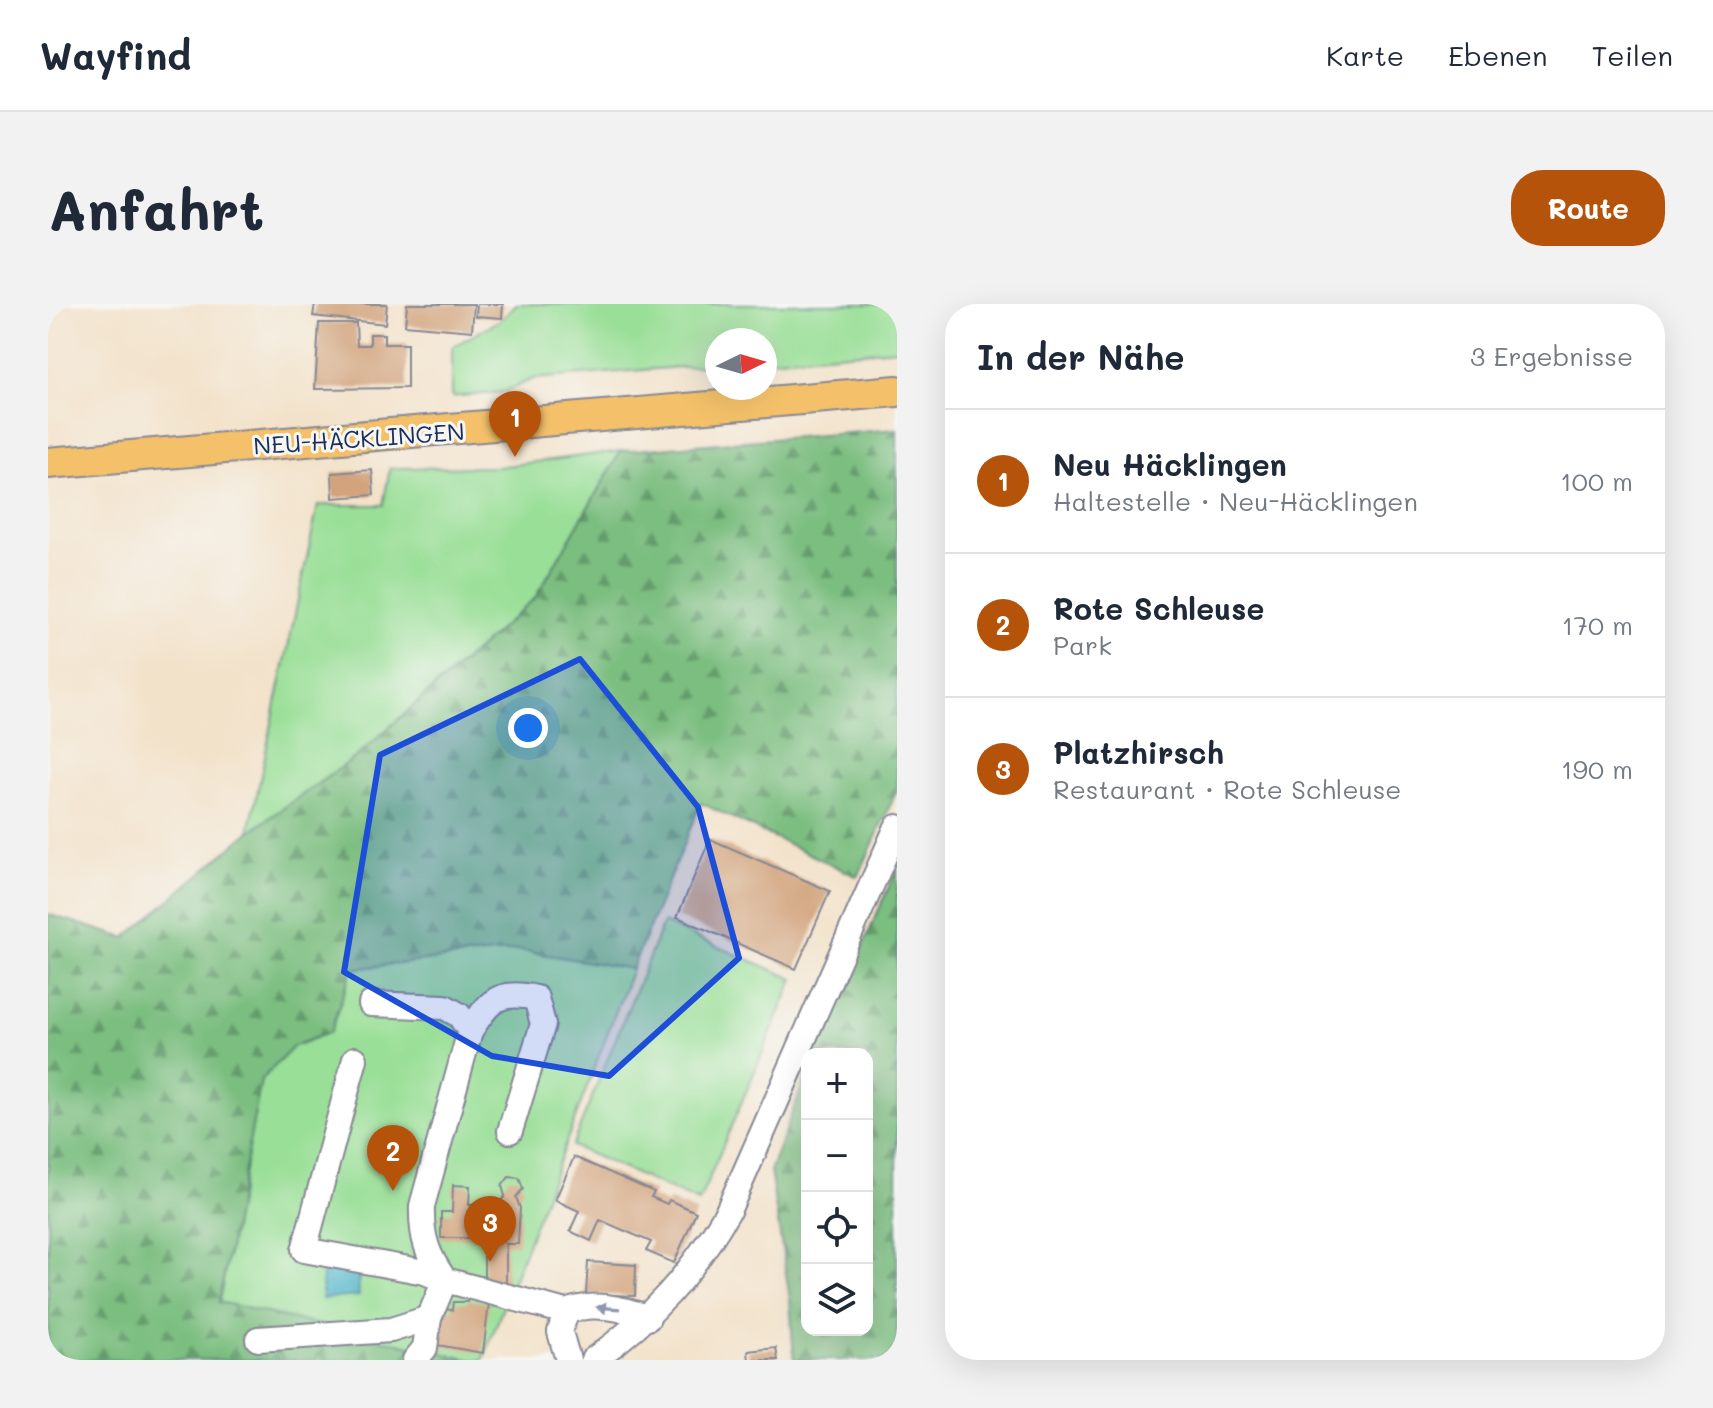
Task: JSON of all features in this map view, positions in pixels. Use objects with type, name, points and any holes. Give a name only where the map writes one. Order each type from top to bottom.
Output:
[{"type":"main road","name":"NEU-HÄCKLINGEN","points":[[48,463],[897,391]]},
{"type":"main road","name":"NEU-HÄCKLINGEN","points":[[48,450],[108,458]]},
{"type":"street","points":[[593,1360],[648,1318],[685,1279],[728,1211],[897,827]]},
{"type":"street","points":[[445,1280],[427,1253],[421,1233],[422,1206],[470,1031],[486,1005],[511,992],[536,998],[543,1024],[510,1131]]},
{"type":"street","points":[[371,1004],[445,1007],[459,1015],[470,1031]]},
{"type":"street","points":[[355,1059],[304,1250],[425,1272],[566,1312],[578,1307],[629,1310],[648,1318]]},
{"type":"street","points":[[415,1360],[425,1348],[429,1318],[445,1280]]},
{"type":"street","points":[[566,1312],[560,1332],[568,1360]]},
{"type":"street","points":[[258,1339],[391,1330],[429,1318]]},
{"type":"highlighted area","points":[[580,659],[698,807],[739,958],[609,1076],[492,1056],[344,972],[380,755]]},
{"type":"green space","points":[[516,304],[897,304],[897,349],[777,359],[777,328],[705,328],[705,365],[533,379],[504,392],[452,397],[452,347],[502,319]]},
{"type":"green space","points":[[897,429],[897,790],[858,877],[701,803],[632,969],[519,950],[352,969],[330,1032],[294,1046],[261,1080],[219,1302],[472,1360],[48,1360],[48,914],[125,938],[249,832],[356,757],[535,598],[621,451]]},
{"type":"green space","points":[[621,451],[535,598],[356,757],[249,832],[318,505],[383,505],[390,468],[497,467]]},
{"type":"green space","points":[[897,868],[897,1360],[794,1360],[790,1299],[770,1171],[801,1090],[801,1336],[873,1336],[873,1048],[818,1048]]},
{"type":"green space","points":[[663,923],[794,979],[699,1202],[572,1146]]},
{"type":"green space","points":[[519,950],[632,969],[483,1360],[208,1360],[261,1080],[294,1046],[330,1032],[352,969]]},
{"type":"water","points":[[322,1266],[358,1269],[359,1296],[322,1299]]},
{"type":"building","points":[[315,304],[387,304],[385,324],[313,316]]},
{"type":"building","points":[[407,304],[474,304],[472,331],[405,325]]},
{"type":"building","points":[[477,304],[503,304],[502,318],[476,316]]},
{"type":"building","points":[[319,323],[356,323],[357,345],[370,345],[370,334],[384,334],[384,344],[407,344],[407,388],[315,389]]},
{"type":"building","points":[[372,470],[374,495],[333,498],[332,473]]},
{"type":"building","points":[[710,839],[830,891],[796,969],[677,917]]},
{"type":"building","points":[[574,1157],[654,1192],[651,1197],[667,1204],[669,1200],[696,1212],[674,1263],[646,1251],[651,1242],[600,1220],[591,1241],[570,1231],[579,1211],[555,1200]]},
{"type":"building","points":[[509,1177],[519,1178],[523,1189],[516,1197],[520,1208],[518,1244],[506,1244],[506,1283],[484,1283],[484,1238],[441,1238],[441,1212],[452,1212],[453,1185],[470,1186],[469,1205],[475,1205],[474,1213],[502,1213],[498,1205],[505,1196],[502,1186]]},
{"type":"building","points":[[588,1262],[636,1265],[635,1296],[586,1294]]},
{"type":"building","points":[[468,1299],[489,1303],[483,1353],[437,1345],[442,1309],[452,1310],[453,1302],[467,1302]]},
{"type":"building","points":[[776,1348],[778,1360],[749,1360],[748,1351]]},
{"type":"place","name":"Neu Häcklingen","points":[[515,457]]},
{"type":"place","name":"Rote Schleuse","points":[[393,1191]]},
{"type":"place","name":"Platzhirsch","points":[[490,1262]]}]
